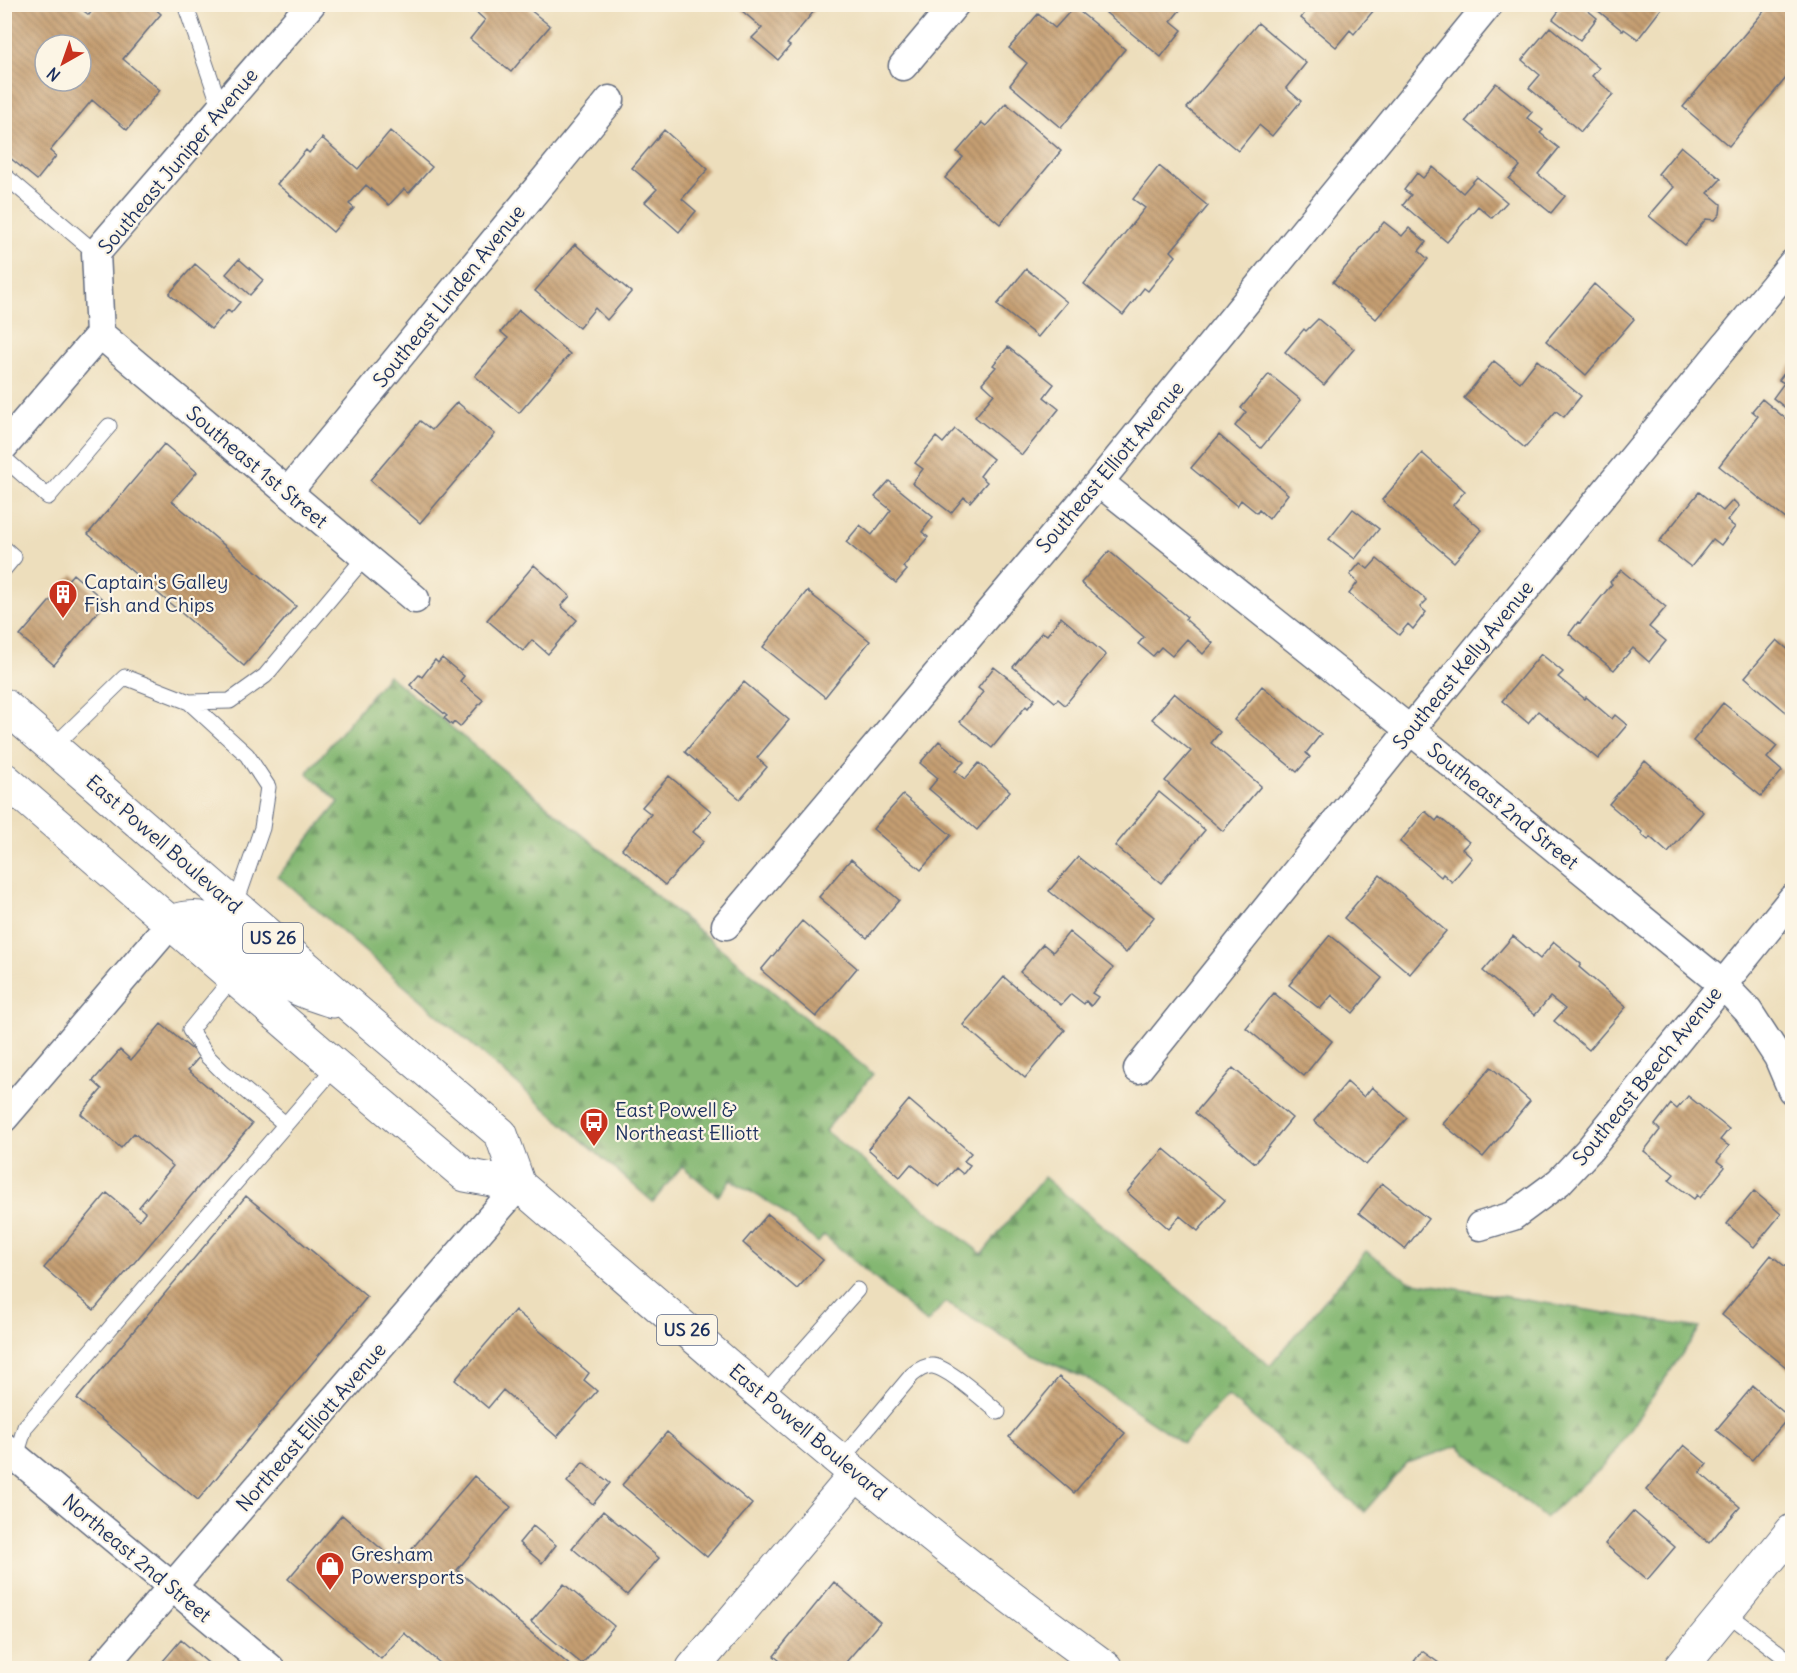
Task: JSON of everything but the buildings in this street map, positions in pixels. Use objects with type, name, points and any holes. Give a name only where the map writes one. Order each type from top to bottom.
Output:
[{"type":"main road","name":"East Powell Boulevard","points":[[4,705],[501,1134],[519,1185],[933,1537],[1034,1616],[1106,1668]]},
{"type":"main road","name":"US 26","points":[[4,779],[465,1175],[519,1185]]},
{"type":"main road","points":[[172,922],[180,919],[202,919],[218,926],[286,982],[315,996],[354,1009]]},
{"type":"main road","points":[[693,1668],[848,1467]]},
{"type":"main road","points":[[1680,1668],[1792,1531]]},
{"type":"street","name":"Southeast Juniper Avenue","points":[[100,334],[96,253],[311,4]]},
{"type":"street","points":[[903,66],[956,4]]},
{"type":"street","name":"Southeast Elliott Avenue","points":[[726,925],[1099,482],[1490,4]]},
{"type":"street","name":"Southeast Linden Avenue","points":[[288,492],[610,100]]},
{"type":"street","name":"Southeast Kelly Avenue","points":[[1138,1069],[1410,730],[1792,264]]},
{"type":"street","points":[[4,446],[100,334]]},
{"type":"street","name":"Southeast 1st Street","points":[[100,334],[415,599]]},
{"type":"street","name":"Southeast 2nd Street","points":[[1099,482],[1410,730],[1722,984],[1748,1011],[1778,1057],[1792,1090]]},
{"type":"street","name":"Southeast Beech Avenue","points":[[1480,1226],[1513,1216],[1559,1182],[1590,1150],[1792,899]]},
{"type":"street","points":[[8,1106],[172,922]]},
{"type":"street","name":"Northeast Elliott Avenue","points":[[102,1668],[519,1185]]},
{"type":"street","name":"Northeast 2nd Street","points":[[8,1457],[270,1668]]},
{"type":"lane","points":[[185,4],[221,109]]},
{"type":"lane","points":[[4,175],[96,253]]},
{"type":"lane","points":[[4,458],[48,496],[109,426]]},
{"type":"lane","points":[[4,569],[10,552]]},
{"type":"lane","points":[[189,702],[230,701],[265,676],[365,557]]},
{"type":"lane","points":[[53,747],[125,677],[189,702],[247,755],[268,787],[262,828],[235,906]]},
{"type":"lane","points":[[234,976],[190,1030],[207,1056],[222,1071],[285,1124]]},
{"type":"lane","points":[[8,1457],[25,1427],[336,1066]]},
{"type":"lane","points":[[764,1395],[857,1290]]},
{"type":"lane","points":[[848,1467],[912,1375],[920,1368],[933,1366],[948,1372],[998,1412]]},
{"type":"lane","points":[[1726,1612],[1792,1663]]},
{"type":"green space","points":[[388,675],[873,1074],[825,1131],[982,1254],[1044,1177],[1270,1366],[1366,1251],[1408,1281],[1700,1328],[1606,1464],[1545,1518],[1458,1446],[1407,1463],[1364,1512],[1228,1396],[1183,1443],[1090,1380],[1034,1356],[945,1302],[927,1323],[824,1235],[818,1243],[777,1207],[731,1180],[718,1196],[682,1166],[653,1202],[278,876],[339,802],[307,773]]},
{"type":"place","name":"Captain's Galley Fish and Chips","points":[[63,620]]},
{"type":"place","name":"East Powell & Northeast Elliott","points":[[594,1148]]},
{"type":"place","name":"Gresham Powersports","points":[[330,1592]]}]
